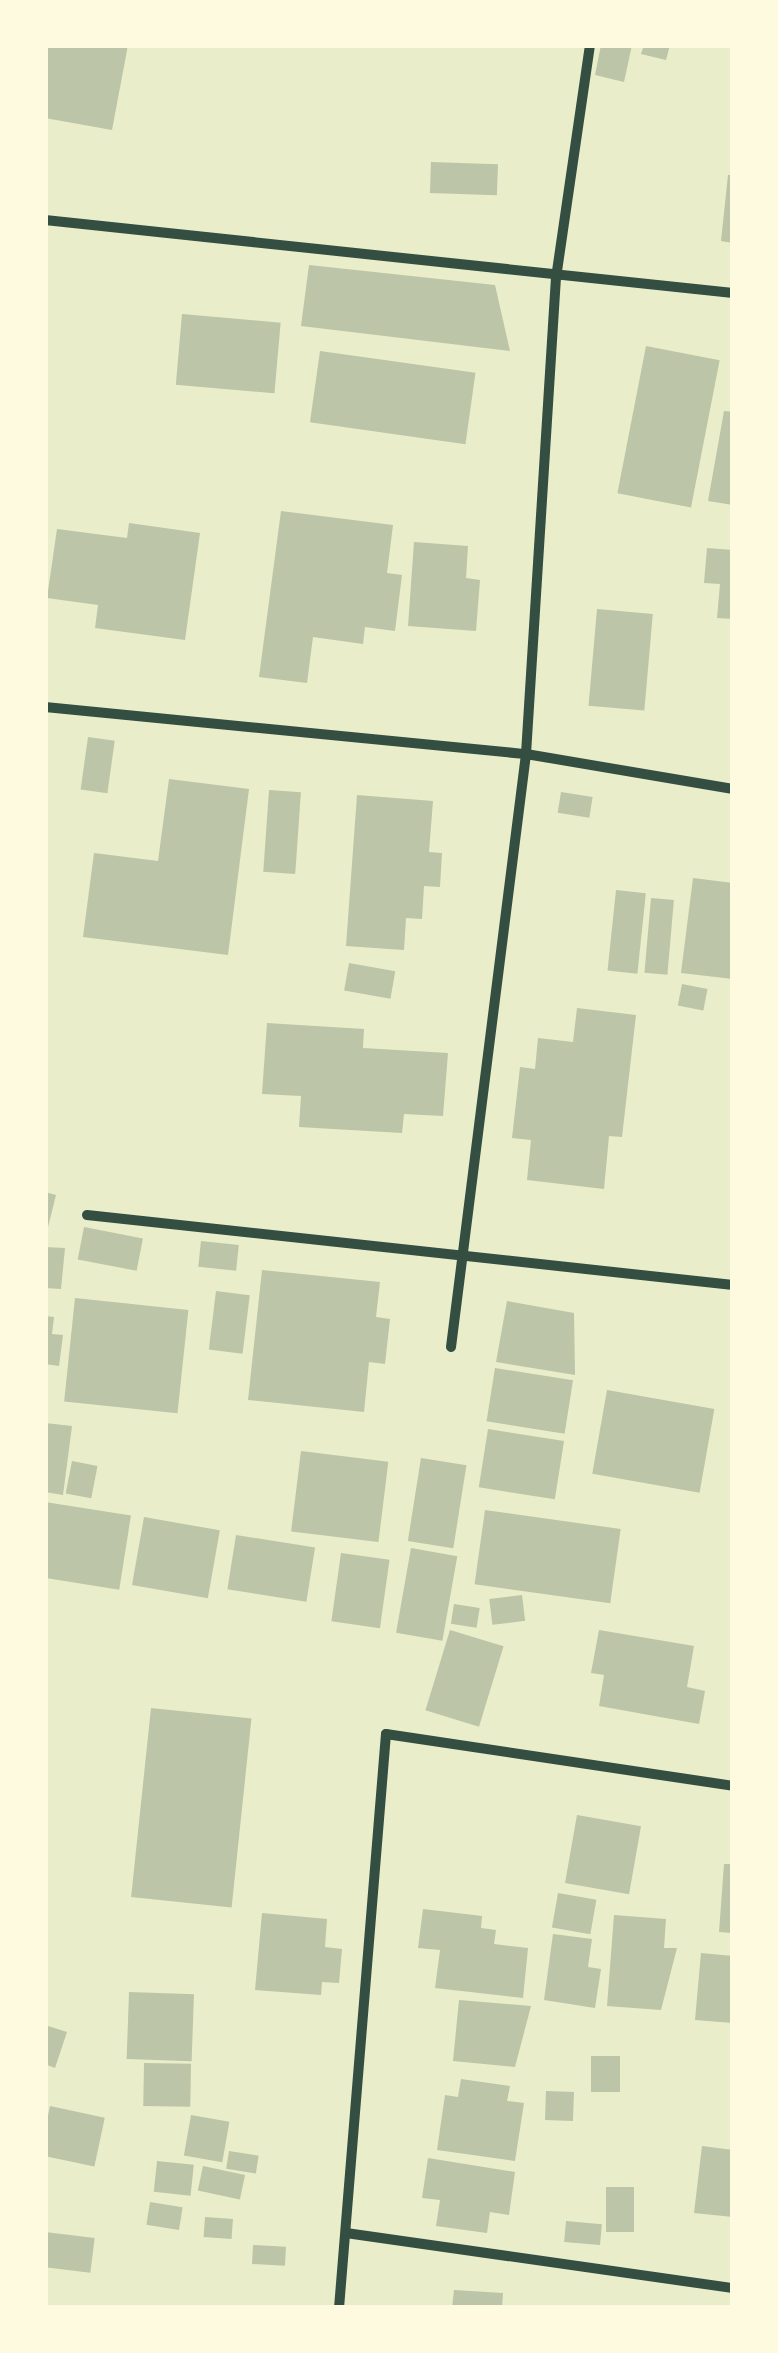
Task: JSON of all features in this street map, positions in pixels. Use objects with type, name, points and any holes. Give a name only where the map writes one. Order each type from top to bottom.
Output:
[{"type":"street","points":[[451,1347],[526,754],[556,278],[590,45]]},
{"type":"street","points":[[45,220],[556,278],[733,294]]},
{"type":"street","points":[[45,707],[526,754],[733,789]]},
{"type":"street","points":[[87,1215],[462,1248],[733,1284]]},
{"type":"street","points":[[339,2308],[386,1734],[733,1786]]},
{"type":"street","points":[[346,2233],[733,2288]]},
{"type":"building","points":[[45,45],[128,45],[112,130],[45,118]]},
{"type":"building","points":[[601,45],[632,45],[624,82],[595,75]]},
{"type":"building","points":[[644,45],[670,45],[666,60],[641,54]]},
{"type":"building","points":[[431,162],[498,164],[497,195],[430,193]]},
{"type":"building","points":[[728,175],[733,175],[733,243],[721,241]]},
{"type":"building","points":[[309,265],[495,285],[510,351],[301,326]]},
{"type":"building","points":[[182,314],[281,323],[274,393],[176,385]]},
{"type":"building","points":[[646,346],[720,360],[691,508],[617,493]]},
{"type":"building","points":[[320,351],[475,373],[465,444],[310,422]]},
{"type":"building","points":[[724,411],[733,412],[733,505],[708,501]]},
{"type":"building","points":[[281,511],[393,525],[387,573],[402,575],[395,631],[365,627],[363,644],[313,637],[307,683],[259,677]]},
{"type":"building","points":[[129,523],[200,533],[185,640],[95,628],[98,605],[47,598],[57,529],[127,538]]},
{"type":"building","points":[[414,542],[468,546],[466,578],[480,580],[476,631],[408,626]]},
{"type":"building","points":[[707,548],[733,550],[733,619],[717,618],[720,584],[704,583]]},
{"type":"building","points":[[597,609],[653,614],[644,711],[589,706]]},
{"type":"building","points":[[88,737],[115,741],[107,793],[81,789]]},
{"type":"building","points":[[169,779],[249,789],[228,955],[83,937],[94,853],[158,861]]},
{"type":"building","points":[[269,790],[301,792],[295,874],[263,872]]},
{"type":"building","points":[[561,792],[593,797],[589,818],[558,813]]},
{"type":"building","points":[[357,795],[433,801],[429,852],[442,853],[440,887],[424,886],[422,919],[406,918],[404,950],[346,946]]},
{"type":"building","points":[[693,878],[733,883],[733,979],[681,973]]},
{"type":"building","points":[[616,890],[646,893],[637,974],[608,971]]},
{"type":"building","points":[[651,898],[674,900],[667,975],[644,973]]},
{"type":"building","points":[[349,963],[395,971],[390,999],[344,991]]},
{"type":"building","points":[[682,984],[708,989],[703,1011],[678,1006]]},
{"type":"building","points":[[577,1008],[636,1015],[622,1137],[609,1136],[604,1189],[527,1180],[531,1140],[512,1138],[520,1067],[535,1069],[538,1038],[573,1042]]},
{"type":"building","points":[[267,1023],[364,1029],[363,1048],[448,1053],[443,1116],[404,1114],[402,1133],[299,1127],[301,1096],[262,1094]]},
{"type":"building","points":[[45,1192],[56,1195],[46,1235],[45,1235]]},
{"type":"building","points":[[84,1227],[143,1238],[137,1271],[78,1259]]},
{"type":"building","points":[[201,1241],[239,1245],[236,1271],[198,1267]]},
{"type":"building","points":[[45,1247],[65,1248],[61,1289],[45,1288]]},
{"type":"building","points":[[262,1270],[380,1282],[376,1317],[390,1319],[385,1364],[369,1362],[364,1412],[248,1400]]},
{"type":"building","points":[[216,1291],[250,1295],[243,1354],[209,1350]]},
{"type":"building","points":[[75,1298],[188,1310],[178,1413],[64,1401]]},
{"type":"building","points":[[507,1301],[574,1313],[575,1375],[496,1362]]},
{"type":"building","points":[[45,1316],[54,1317],[52,1334],[63,1335],[59,1366],[45,1364]]},
{"type":"building","points":[[495,1368],[573,1380],[565,1434],[487,1421]]},
{"type":"building","points":[[607,1390],[714,1409],[700,1493],[592,1474]]},
{"type":"building","points":[[45,1423],[72,1426],[63,1495],[45,1492]]},
{"type":"building","points":[[488,1429],[564,1441],[555,1499],[479,1487]]},
{"type":"building","points":[[301,1451],[388,1462],[378,1542],[291,1531]]},
{"type":"building","points":[[421,1458],[466,1465],[453,1548],[408,1541]]},
{"type":"building","points":[[72,1461],[98,1466],[91,1498],[66,1493]]},
{"type":"building","points":[[45,1502],[131,1516],[119,1590],[45,1578]]},
{"type":"building","points":[[485,1510],[621,1529],[610,1603],[475,1584]]},
{"type":"building","points":[[144,1517],[220,1530],[208,1598],[132,1585]]},
{"type":"building","points":[[236,1535],[315,1548],[306,1602],[227,1589]]},
{"type":"building","points":[[411,1548],[457,1556],[442,1641],[396,1633]]},
{"type":"building","points":[[341,1553],[390,1560],[380,1628],[331,1621]]},
{"type":"building","points":[[522,1595],[525,1621],[492,1625],[489,1599]]},
{"type":"building","points":[[454,1604],[480,1608],[477,1628],[451,1624]]},
{"type":"building","points":[[450,1630],[504,1646],[479,1727],[425,1710]]},
{"type":"building","points":[[599,1630],[694,1646],[687,1687],[705,1691],[699,1724],[599,1706],[604,1675],[591,1673]]},
{"type":"building","points":[[151,1708],[251,1719],[232,1908],[131,1897]]},
{"type":"building","points":[[577,1815],[641,1826],[629,1894],[565,1883]]},
{"type":"building","points":[[724,1864],[733,1864],[733,1933],[719,1932]]},
{"type":"building","points":[[558,1893],[596,1900],[590,1934],[552,1927]]},
{"type":"building","points":[[423,1909],[482,1916],[481,1928],[496,1930],[494,1944],[528,1948],[523,1998],[435,1988],[440,1950],[418,1948]]},
{"type":"building","points":[[262,1913],[327,1919],[325,1947],[342,1949],[339,1983],[322,1982],[321,1995],[255,1990]]},
{"type":"building","points":[[614,1915],[666,1919],[664,1948],[677,1948],[661,2010],[607,2006]]},
{"type":"building","points":[[553,1934],[592,1939],[588,1967],[601,1969],[595,2008],[544,2000]]},
{"type":"building","points":[[701,1953],[733,1956],[733,2023],[695,2020]]},
{"type":"building","points":[[129,1992],[194,1994],[192,2061],[127,2059]]},
{"type":"building","points":[[459,2000],[531,2006],[515,2067],[453,2061]]},
{"type":"building","points":[[45,2025],[67,2032],[55,2068],[45,2064]]},
{"type":"building","points":[[591,2056],[620,2056],[620,2092],[591,2092]]},
{"type":"building","points":[[144,2063],[191,2064],[190,2107],[143,2106]]},
{"type":"building","points":[[461,2079],[510,2086],[507,2101],[524,2103],[515,2161],[437,2150],[445,2095],[458,2097]]},
{"type":"building","points":[[546,2091],[574,2092],[573,2121],[545,2120]]},
{"type":"building","points":[[50,2106],[105,2118],[94,2167],[45,2156]]},
{"type":"building","points":[[191,2115],[229,2122],[222,2162],[184,2155]]},
{"type":"building","points":[[702,2146],[733,2150],[733,2217],[694,2213]]},
{"type":"building","points":[[229,2151],[259,2156],[256,2173],[226,2169]]},
{"type":"building","points":[[428,2158],[515,2172],[509,2215],[490,2212],[487,2233],[436,2226],[440,2200],[422,2198]]},
{"type":"building","points":[[157,2161],[194,2165],[191,2196],[154,2192]]},
{"type":"building","points":[[203,2166],[245,2175],[240,2199],[198,2190]]},
{"type":"building","points":[[606,2187],[634,2187],[634,2232],[606,2232]]},
{"type":"building","points":[[150,2202],[183,2207],[179,2230],[146,2225]]},
{"type":"building","points":[[205,2217],[233,2219],[232,2239],[204,2237]]},
{"type":"building","points":[[566,2221],[602,2224],[600,2245],[564,2242]]},
{"type":"building","points":[[45,2232],[95,2238],[90,2273],[45,2267]]},
{"type":"building","points":[[253,2245],[286,2247],[285,2266],[252,2264]]},
{"type":"building","points":[[454,2290],[503,2293],[502,2308],[452,2308]]}]
